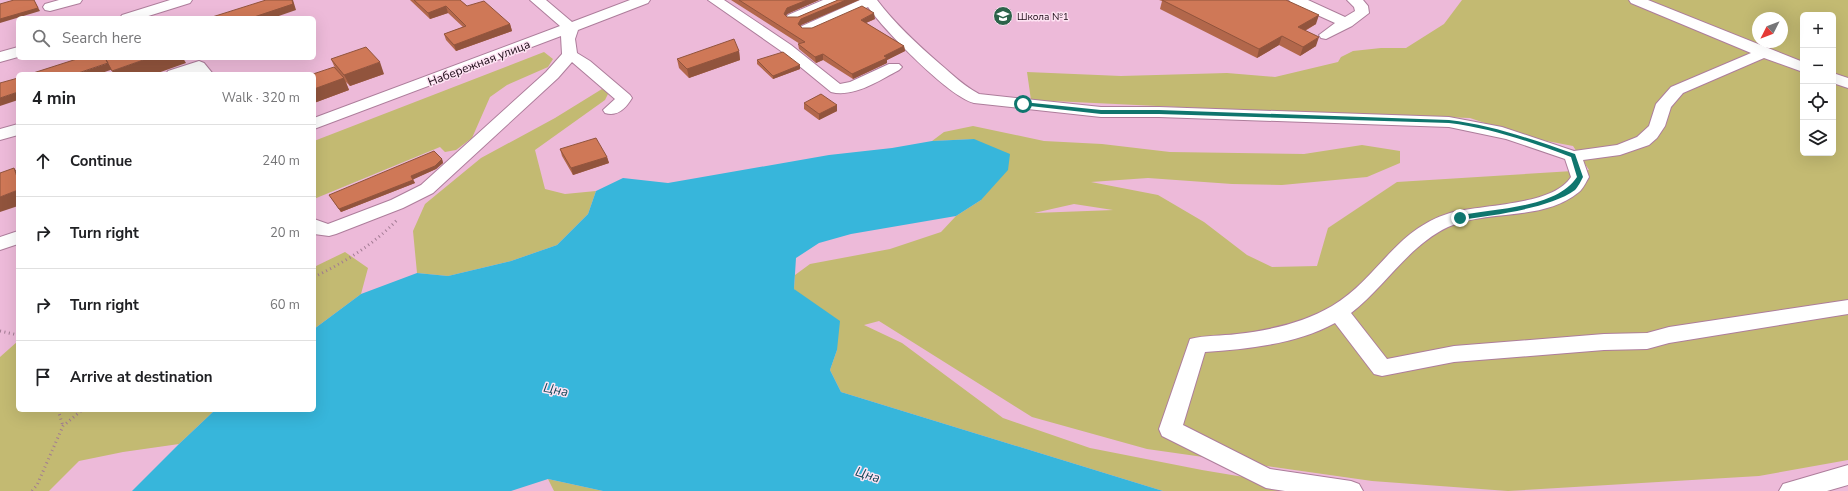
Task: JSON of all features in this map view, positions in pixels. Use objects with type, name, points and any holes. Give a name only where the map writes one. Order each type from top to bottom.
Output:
[{"type":"street","points":[[50,7],[74,0]]},
{"type":"street","points":[[133,16],[185,0]]},
{"type":"street","points":[[316,228],[329,230],[397,204],[427,189],[552,75],[570,55],[568,39],[571,28],[537,0]]},
{"type":"street","name":"Набережная улица","points":[[316,123],[643,0]]},
{"type":"street","points":[[715,0],[786,48],[837,89],[854,86],[894,67]]},
{"type":"street","points":[[793,18],[835,0]]},
{"type":"street","points":[[807,30],[870,0],[883,18],[913,48],[962,90],[974,98],[989,101],[1074,108],[1101,112],[1167,112],[1449,122],[1480,126],[1573,156],[1603,154],[1624,148],[1646,139],[1657,127],[1660,113],[1668,98],[1677,90],[1764,53]]},
{"type":"street","points":[[1296,0],[1347,23]]},
{"type":"street","points":[[1326,35],[1362,14],[1361,6],[1354,0]]},
{"type":"street","points":[[1636,0],[1764,53],[1800,66]]},
{"type":"street","points":[[0,57],[16,53]]},
{"type":"street","points":[[570,55],[585,64],[624,98],[621,103],[611,110]]},
{"type":"street","points":[[180,72],[199,66],[204,72]]},
{"type":"street","points":[[1836,79],[1848,84]]},
{"type":"street","points":[[0,135],[16,130]]},
{"type":"street","points":[[1351,491],[1266,478],[1170,429],[1197,345],[1276,336],[1339,313],[1358,298],[1400,253],[1423,233],[1443,222],[1551,200],[1573,188],[1580,177],[1573,156]]},
{"type":"street","points":[[0,244],[16,238]]},
{"type":"street","points":[[1339,313],[1382,368],[1454,354],[1647,340],[1669,334],[1848,307]]},
{"type":"street","points":[[1791,491],[1848,475]]},
{"type":"path","points":[[316,276],[340,265],[386,232],[401,216]]},
{"type":"path","points":[[0,331],[16,335]]},
{"type":"path","points":[[59,412],[63,426]]},
{"type":"path","points":[[32,491],[37,485],[63,426],[80,412]]},
{"type":"shaded area","points":[[1462,0],[1848,0],[1848,460],[1759,476],[1508,491],[1372,481],[1147,449],[1032,417],[879,321],[864,325],[902,343],[1003,418],[1090,448],[1202,470],[1327,491],[1163,491],[841,392],[830,370],[837,350],[794,289],[795,275],[810,264],[890,249],[941,232],[956,216],[981,200],[974,139],[932,141],[944,132],[973,126],[1044,141],[1102,144],[1170,152],[1304,154],[1362,145],[1400,151],[1400,163],[1367,177],[1282,185],[1232,184],[1148,178],[1091,182],[1158,195],[1204,222],[1247,255],[1272,267],[1317,266],[1328,228],[1397,182],[1589,170],[1573,146],[1526,137],[1470,118],[1242,110],[1031,100],[1027,72],[1121,76],[1227,73],[1275,77],[1338,62],[1341,57],[1353,51],[1381,48],[1406,48],[1444,24]],"holes":[[[1074,204],[1114,210],[1034,213]]]},
{"type":"shaded area","points":[[544,52],[553,59],[548,67],[507,85],[490,97],[472,138],[456,150],[445,152],[440,147],[316,198],[316,140]]},
{"type":"shaded area","points":[[602,89],[609,92],[605,100],[535,150],[545,189],[565,194],[596,191],[588,214],[557,245],[511,261],[448,276],[417,273],[413,231],[425,204],[481,158],[555,118]]},
{"type":"shaded area","points":[[345,252],[368,268],[361,294],[316,328],[316,266]]},
{"type":"shaded area","points":[[16,343],[16,412],[213,412],[179,444],[123,452],[79,461],[49,491],[0,491],[0,357]]},
{"type":"shaded area","points":[[548,479],[603,491],[554,491]]},
{"type":"water","name":"Цна","points":[[974,139],[1010,154],[1008,170],[981,200],[956,216],[851,234],[819,243],[796,258],[794,289],[840,321],[837,350],[830,370],[841,392],[1163,491],[603,491],[548,479],[511,491],[132,491],[213,412],[316,412],[316,328],[361,294],[417,273],[448,276],[511,261],[557,245],[588,214],[596,191],[623,178],[668,183],[829,155],[892,148],[932,141]]},
{"type":"building","points":[[14,0],[34,0],[38,8],[0,19],[0,4]]},
{"type":"building","points":[[266,0],[292,0],[293,4],[257,16],[215,16]]},
{"type":"building","points":[[414,0],[460,0],[467,6],[484,1],[510,24],[454,45],[444,34],[466,26],[446,6],[428,13]]},
{"type":"building","points":[[739,0],[807,0],[787,8],[784,14],[787,17],[798,17],[838,0],[846,0],[801,19],[798,24],[802,28],[812,28],[862,6],[874,13],[861,20],[904,46],[884,56],[887,58],[852,74],[823,54],[815,57],[798,44],[805,42]]},
{"type":"building","points":[[1162,0],[1286,0],[1319,15],[1298,27],[1319,37],[1303,47],[1282,36],[1259,49]]},
{"type":"building","points":[[734,39],[739,51],[687,69],[677,59]]},
{"type":"building","points":[[366,47],[380,62],[344,75],[331,59]]},
{"type":"building","points":[[783,52],[800,65],[773,76],[757,60]]},
{"type":"building","points":[[74,60],[106,60],[108,63],[81,72],[36,72]]},
{"type":"building","points":[[106,60],[143,60],[112,71]]},
{"type":"building","points":[[334,67],[344,78],[316,88],[316,73]]},
{"type":"building","points":[[16,79],[16,93],[0,98],[0,83]]},
{"type":"building","points":[[821,94],[837,105],[819,114],[804,103]]},
{"type":"building","points":[[596,138],[607,157],[571,168],[560,149]]},
{"type":"building","points":[[434,151],[442,159],[435,166],[411,176],[413,180],[339,209],[329,195]]},
{"type":"building","points":[[14,168],[16,174],[16,191],[0,197],[0,173]]},
{"type":"place","name":"Школа №1","points":[[1003,16]]},
{"type":"route","points":[[1023,104],[1074,108],[1101,112],[1159,112],[1449,122],[1474,125],[1540,144],[1573,156],[1580,177],[1573,188],[1551,200],[1503,211],[1460,218]]}]
